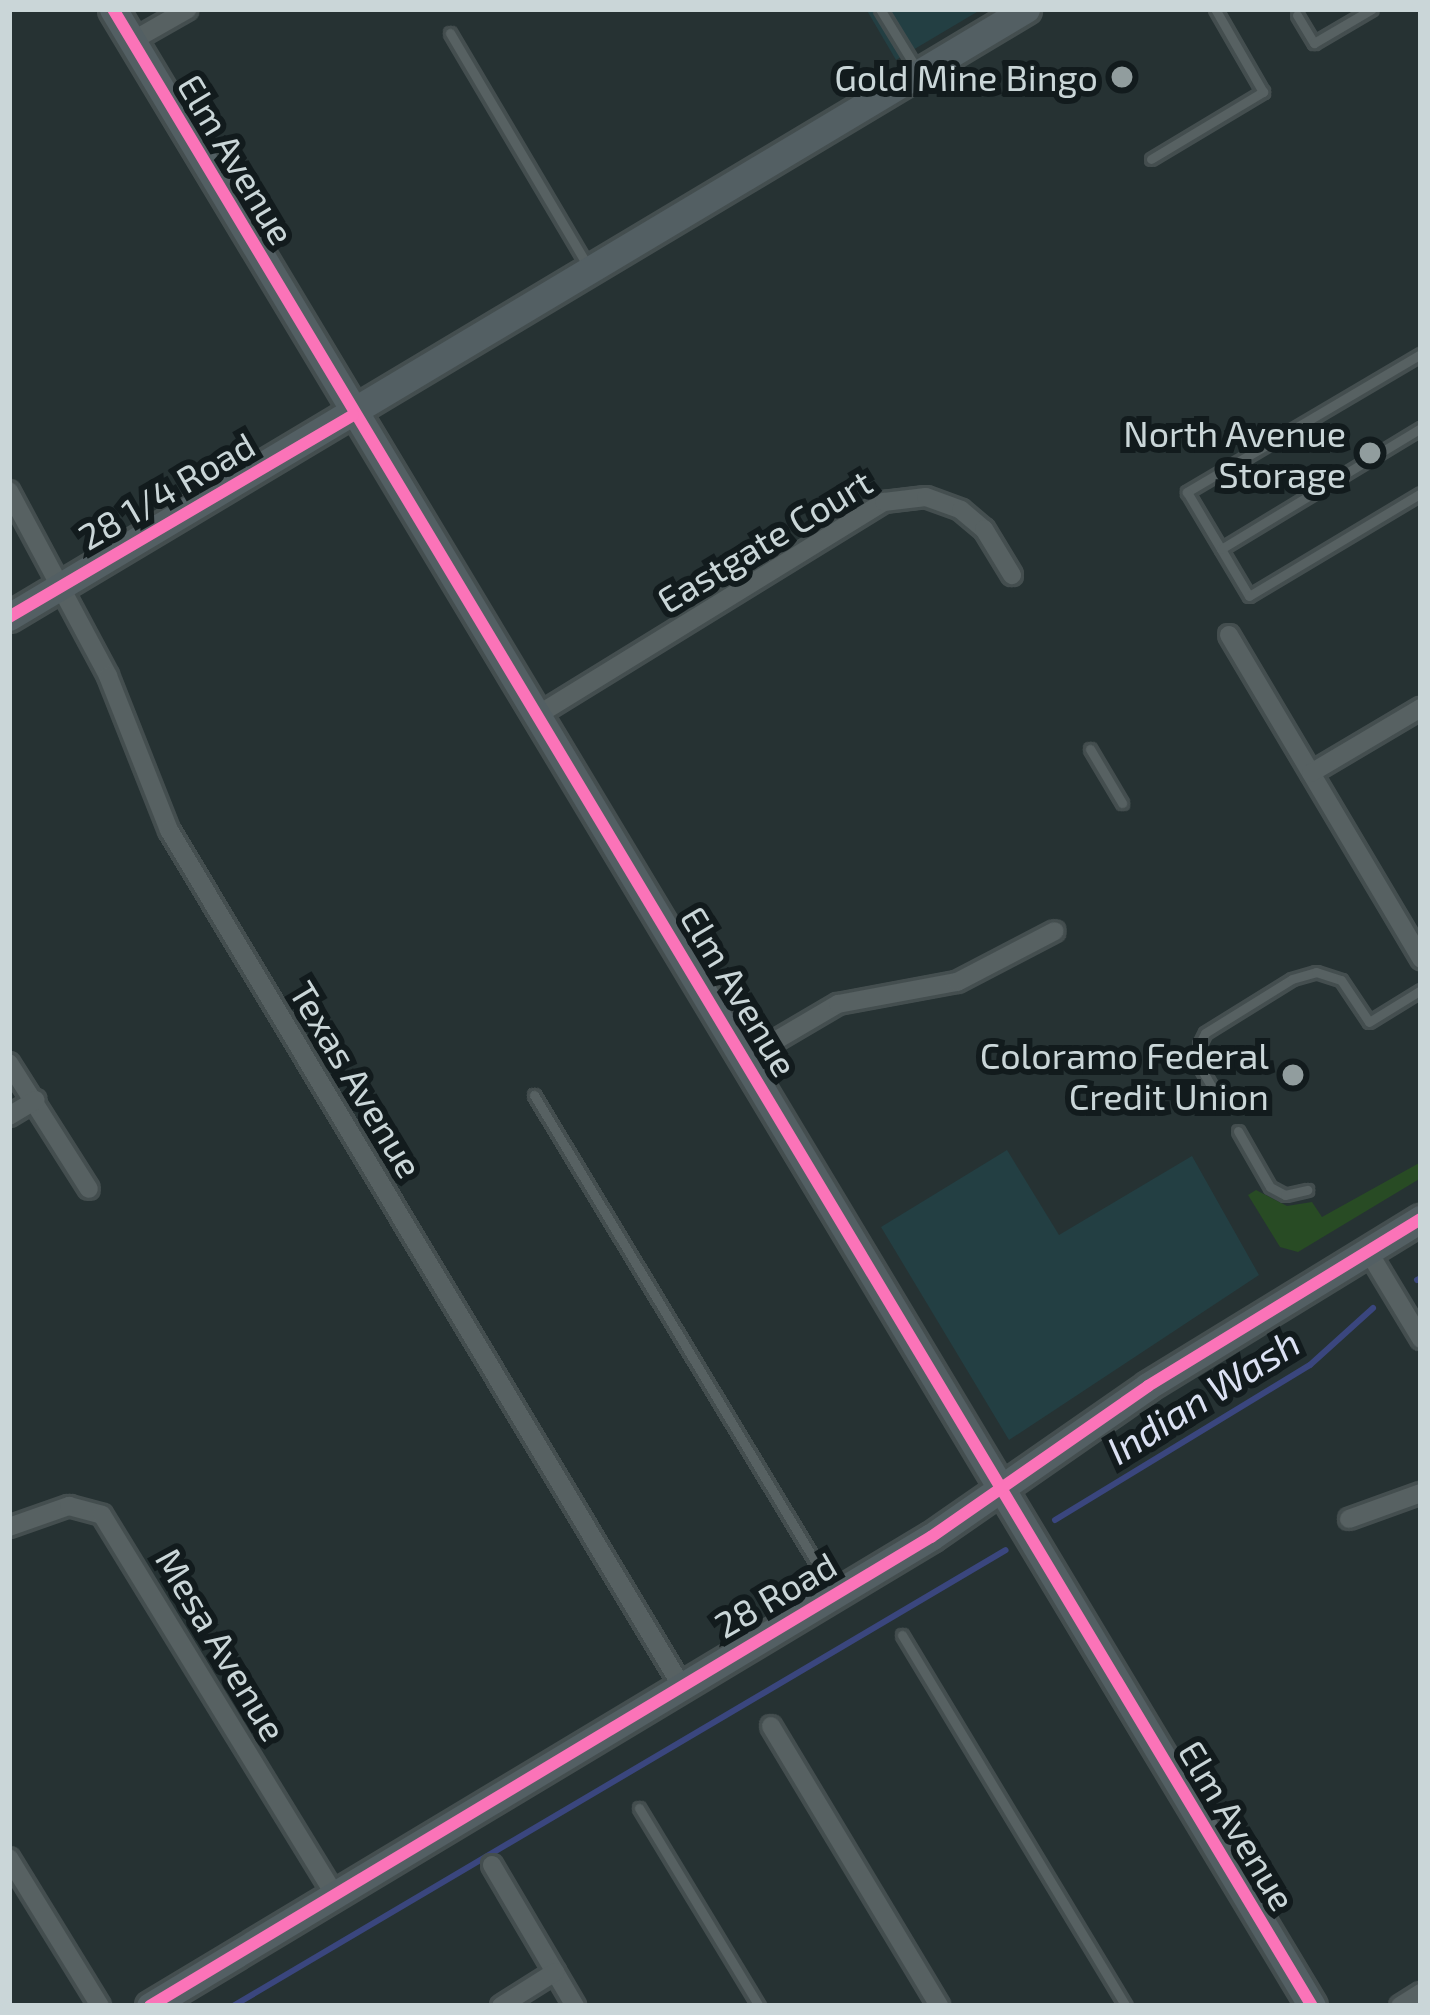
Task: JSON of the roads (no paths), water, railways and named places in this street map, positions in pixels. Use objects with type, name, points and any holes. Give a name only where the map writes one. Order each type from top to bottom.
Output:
[{"type":"street","name":"Elm Avenue","points":[[112,9],[1312,2006]]},
{"type":"street","points":[[132,41],[188,9]]},
{"type":"street","name":"28 1/4 Road","points":[[9,617],[1026,9]]},
{"type":"street","name":"Texas Avenue","points":[[9,490],[108,676],[169,830],[681,1684]]},
{"type":"street","name":"Eastgate Court","points":[[536,716],[884,502],[926,497],[961,510],[985,529],[1012,575]]},
{"type":"street","points":[[1229,635],[1421,959]]},
{"type":"street","points":[[1311,773],[1421,707]]},
{"type":"street","points":[[746,1058],[838,1004],[957,982],[1055,932]]},
{"type":"street","points":[[9,1063],[89,1189]]},
{"type":"street","points":[[9,1116],[36,1100]]},
{"type":"street","name":"28 Road","points":[[150,2006],[1004,1490],[1148,1386],[1421,1219]]},
{"type":"street","points":[[1368,1251],[1421,1339]]},
{"type":"street","points":[[1349,1519],[1421,1493]]},
{"type":"street","name":"Mesa Avenue","points":[[9,1527],[69,1505],[101,1515],[334,1894]]},
{"type":"street","points":[[771,1726],[939,2006]]},
{"type":"street","points":[[9,1858],[100,2006]]},
{"type":"street","points":[[492,1864],[575,2006]]},
{"type":"street","points":[[501,2006],[555,1972]]},
{"type":"street","points":[[1400,2006],[1421,1993]]},
{"type":"lane","points":[[880,9],[920,74]]},
{"type":"lane","points":[[1151,159],[1263,92],[1215,9]]},
{"type":"lane","points":[[1297,15],[1314,43],[1372,9]]},
{"type":"lane","points":[[450,33],[592,272]]},
{"type":"lane","points":[[1421,354],[1187,492],[1250,596],[1421,493]]},
{"type":"lane","points":[[1221,549],[1421,428]]},
{"type":"lane","points":[[1090,748],[1123,803]]},
{"type":"lane","points":[[1223,1106],[1200,1067],[1198,1045],[1205,1033],[1292,979],[1316,972],[1341,980],[1369,1022],[1421,990]]},
{"type":"lane","points":[[534,1096],[835,1594]]},
{"type":"lane","points":[[1238,1132],[1270,1187],[1285,1195],[1307,1190]]},
{"type":"lane","points":[[902,1635],[1126,2006]]},
{"type":"lane","points":[[639,1808],[760,2006]]},
{"type":"waterway","name":"Indian Wash","points":[[1417,1280],[1421,1278]]},
{"type":"waterway","name":"Indian Wash","points":[[1055,1520],[1310,1365],[1373,1308]]},
{"type":"waterway","name":"Indian Wash","points":[[233,2006],[1006,1550]]},
{"type":"place","name":"Gold Mine Bingo","points":[[1122,77]]},
{"type":"place","name":"North Avenue Storage","points":[[1370,453]]},
{"type":"place","name":"Coloramo Federal Credit Union","points":[[1293,1075]]}]
